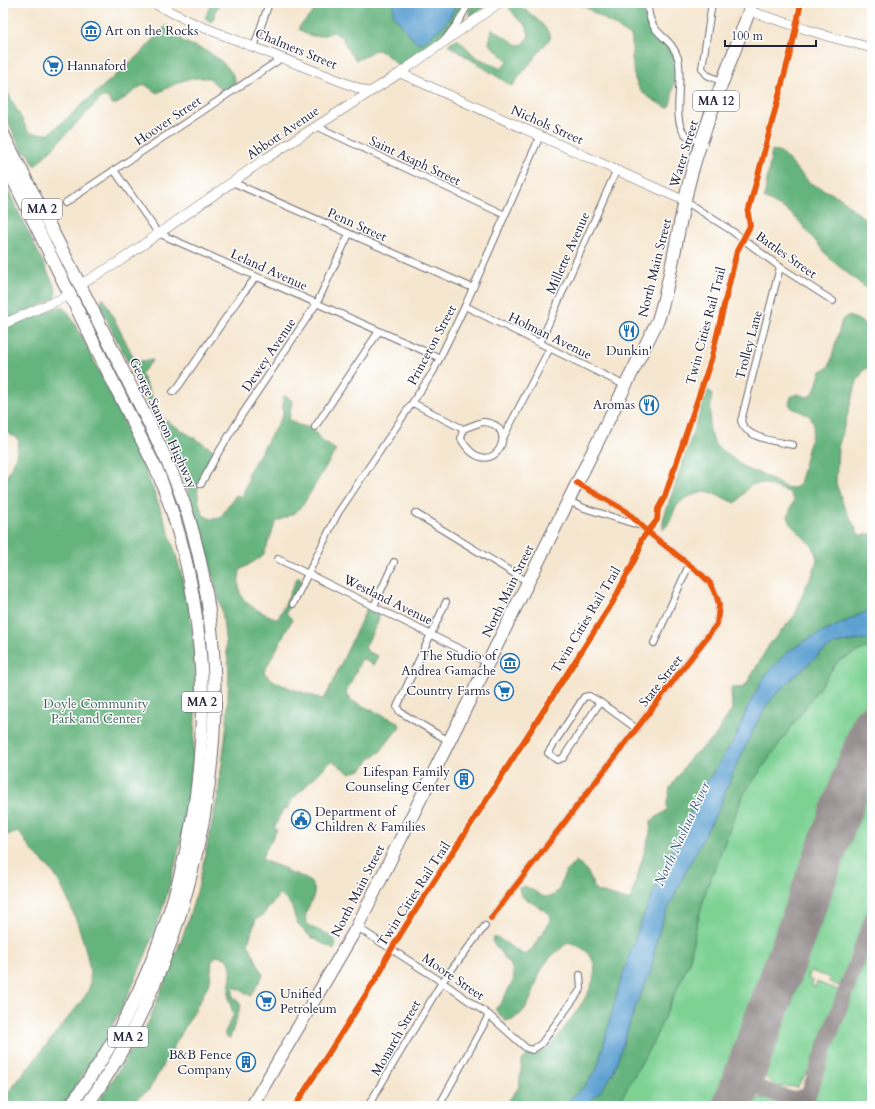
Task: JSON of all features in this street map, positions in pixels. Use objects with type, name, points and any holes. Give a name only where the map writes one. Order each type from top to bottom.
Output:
[{"type":"highway","name":"Water Street","points":[[685,201],[702,143],[750,7]]},
{"type":"highway","name":"George Stanton Highway","points":[[3,134],[81,284],[164,454],[183,501],[194,535],[207,599],[215,687],[213,760],[208,800],[198,850],[183,908],[162,963],[139,1015],[114,1063],[86,1106]]},
{"type":"highway","name":"George Stanton Highway","points":[[3,159],[151,458],[169,500],[182,542],[192,586],[200,642],[202,717],[196,798],[180,877],[168,918],[129,1011],[103,1059],[70,1106]]},
{"type":"highway","name":"North Main Street","points":[[252,1106],[357,927],[658,320],[670,280],[685,201]]},
{"type":"main road","name":"Chalmers Street","points":[[153,3],[178,17],[368,92]]},
{"type":"main road","name":"Abbott Avenue","points":[[81,284],[117,263],[232,182],[368,92],[400,73],[443,41],[499,3]]},
{"type":"main road","points":[[750,7],[830,38],[872,48]]},
{"type":"main road","name":"Nichols Street","points":[[400,73],[685,201]]},
{"type":"main road","points":[[3,324],[70,295]]},
{"type":"street","points":[[254,47],[269,3]]},
{"type":"street","points":[[443,41],[459,20],[469,3]]},
{"type":"street","points":[[648,3],[650,20],[653,27],[668,42],[678,58],[680,68],[679,120],[682,130],[691,138],[702,143]]},
{"type":"street","points":[[712,3],[702,68],[707,75],[723,82]]},
{"type":"street","name":"Hoover Street","points":[[64,202],[282,58]]},
{"type":"street","name":"Saint Asaph Street","points":[[316,126],[505,215]]},
{"type":"street","name":"Princeton Street","points":[[293,604],[322,542],[344,502],[413,403],[440,358],[465,306],[540,136]]},
{"type":"street","points":[[114,170],[158,233]]},
{"type":"street","name":"Millette Avenue","points":[[540,343],[616,171]]},
{"type":"street","name":"Penn Street","points":[[232,182],[473,288]]},
{"type":"street","name":"Battles Street","points":[[685,201],[730,230],[780,267],[834,301]]},
{"type":"street","name":"Leland Avenue","points":[[158,233],[440,358]]},
{"type":"street","name":"Dewey Avenue","points":[[201,484],[241,416],[317,304],[349,234]]},
{"type":"street","name":"Trolley Lane","points":[[780,267],[741,421],[743,428],[749,433],[793,445]]},
{"type":"street","points":[[173,392],[178,387],[240,297],[256,277]]},
{"type":"street","name":"Holman Avenue","points":[[465,306],[626,386]]},
{"type":"street","points":[[314,427],[379,331]]},
{"type":"street","points":[[503,438],[550,348]]},
{"type":"street","points":[[413,403],[463,429],[482,422],[488,422],[498,427],[503,438],[503,444],[497,454],[486,458],[480,458],[471,452],[461,439],[463,429]]},
{"type":"street","name":"State Street","points":[[491,918],[717,624],[719,605],[715,590],[702,574],[641,526],[626,511],[613,502],[577,483]]},
{"type":"street","points":[[568,500],[584,508],[641,526]]},
{"type":"street","points":[[416,513],[528,582]]},
{"type":"street","name":"Westland Avenue","points":[[278,559],[488,663]]},
{"type":"street","points":[[374,606],[394,562]]},
{"type":"street","points":[[654,643],[689,565]]},
{"type":"street","points":[[446,602],[398,703],[397,709],[449,741]]},
{"type":"street","points":[[600,702],[563,758],[557,760],[548,753],[550,747],[584,697],[589,696],[600,702],[637,729]]},
{"type":"street","points":[[442,982],[485,926]]},
{"type":"street","name":"Moore Street","points":[[357,927],[442,982],[489,1015],[526,1048],[534,1049],[541,1044],[581,989],[580,975]]},
{"type":"street","name":"Monarch Street","points":[[368,1106],[442,982]]},
{"type":"street","points":[[439,1106],[489,1015]]},
{"type":"green space","points":[[211,3],[220,3],[211,22],[205,18]]},
{"type":"green space","points":[[322,3],[394,3],[393,5],[428,39],[451,16],[456,3],[464,3],[445,33],[403,67],[396,64],[383,52],[376,50],[356,60],[347,49],[342,37],[333,32],[315,36],[307,34],[299,29],[299,27]]},
{"type":"green space","points":[[473,3],[492,3],[470,16],[469,11]]},
{"type":"green space","points":[[512,3],[517,3],[536,18],[545,27],[551,37],[512,86],[448,45],[452,41],[459,40],[476,57],[501,69],[508,61],[489,44],[492,29],[518,45],[524,44],[529,35],[526,25],[518,19],[509,8]]},
{"type":"green space","points":[[575,3],[642,3],[648,27],[668,45],[675,62],[674,84],[670,106],[668,108],[644,94],[640,89],[634,76],[631,36],[582,5]]},
{"type":"green space","points":[[167,25],[184,42],[207,51],[220,60],[232,73],[236,83],[222,91],[209,78],[200,78],[181,81],[157,93],[144,84],[117,104],[112,104],[107,97],[102,97],[35,166],[28,153],[23,152],[3,112],[3,84],[27,129],[31,133],[49,134],[142,52]]},
{"type":"green space","points":[[772,150],[783,154],[810,183],[839,197],[872,225],[872,293],[830,259],[799,221],[788,211],[764,198]]},
{"type":"green space","points":[[3,180],[56,289],[55,299],[3,322]]},
{"type":"green space","points":[[103,297],[135,360],[153,360],[141,374],[162,418],[215,451],[199,482],[199,505],[203,515],[211,519],[220,518],[236,495],[242,497],[249,477],[247,475],[283,415],[283,397],[287,396],[292,401],[289,419],[298,425],[307,427],[315,432],[321,440],[336,450],[303,505],[296,512],[276,522],[263,556],[240,570],[240,592],[247,603],[252,607],[277,619],[297,578],[301,578],[301,582],[286,613],[292,619],[291,622],[264,672],[268,677],[282,685],[322,699],[326,696],[366,610],[368,609],[379,614],[378,622],[365,647],[368,652],[378,656],[373,665],[363,659],[361,660],[346,693],[352,701],[398,722],[400,726],[380,752],[371,758],[361,770],[349,773],[333,761],[329,763],[291,801],[287,809],[284,808],[274,828],[277,830],[262,857],[265,861],[286,869],[285,871],[294,875],[295,873],[311,883],[314,888],[314,892],[307,911],[306,921],[310,926],[327,934],[336,942],[334,950],[305,932],[298,925],[290,904],[280,895],[278,896],[262,916],[256,919],[248,943],[263,975],[251,996],[235,987],[233,990],[233,996],[241,1005],[230,1038],[225,1036],[225,1032],[234,1014],[229,1000],[231,966],[229,961],[216,956],[212,961],[210,981],[200,1001],[149,1090],[130,1106],[96,1106],[149,1021],[183,935],[197,892],[218,795],[227,723],[229,671],[222,611],[200,526],[185,483],[162,431],[103,312],[101,302]]},
{"type":"green space","name":"Doyle Community Park and Center","points":[[58,307],[62,307],[68,312],[89,350],[114,401],[159,504],[175,551],[190,613],[193,642],[195,717],[192,770],[184,821],[173,872],[158,922],[139,970],[117,1017],[91,1062],[62,1106],[3,1106],[3,1099],[80,1003],[90,984],[88,959],[84,944],[73,912],[60,884],[52,871],[37,857],[19,832],[3,836],[3,483],[15,460],[19,440],[3,430],[3,329]]},
{"type":"green space","points":[[847,316],[857,319],[872,329],[872,365],[864,370],[857,381],[838,448],[836,483],[843,504],[859,535],[872,534],[872,609],[804,641],[748,706],[736,737],[701,791],[674,845],[641,922],[619,986],[597,1069],[584,1087],[562,1106],[504,1106],[519,1087],[522,1061],[528,1054],[546,1050],[556,1040],[575,1014],[589,991],[593,979],[594,968],[591,957],[583,949],[568,942],[548,960],[541,970],[532,997],[522,1012],[515,1018],[505,1021],[495,1009],[501,1003],[514,979],[512,968],[492,941],[493,938],[498,938],[524,955],[532,949],[551,920],[550,914],[521,896],[519,888],[525,886],[544,897],[553,896],[559,889],[565,873],[576,861],[587,871],[596,891],[630,901],[650,833],[651,821],[667,810],[670,788],[692,756],[713,739],[732,709],[731,687],[742,688],[747,683],[769,645],[795,615],[805,588],[813,574],[817,558],[813,547],[791,525],[788,516],[794,500],[789,492],[762,483],[750,485],[736,503],[707,491],[690,496],[676,507],[670,522],[663,529],[663,520],[704,399],[708,390],[712,393],[709,431],[716,446],[748,470],[760,473],[785,487],[793,488],[799,485],[814,426],[810,416],[792,408],[789,404],[791,397],[797,394],[808,397],[814,392],[821,371],[829,367],[842,320]]},
{"type":"green space","points":[[872,638],[872,645],[838,661],[743,795],[706,890],[695,931],[690,959],[654,1040],[617,1106],[586,1106],[602,1089],[613,1073],[636,1005],[651,971],[661,924],[687,869],[719,808],[732,775],[755,726],[768,703],[789,681],[822,652],[835,644]]},
{"type":"green space","points":[[872,645],[872,689],[870,689],[718,1106],[617,1106],[654,1040],[690,960],[695,931],[706,890],[743,795],[838,661]]},
{"type":"green space","points":[[872,766],[872,905],[842,987],[829,982],[830,978],[811,971],[808,979],[813,981],[812,986],[815,987],[817,982],[840,991],[810,1069],[797,1087],[776,1086],[760,1073]]},
{"type":"green space","points":[[872,936],[872,1106],[810,1106]]},
{"type":"green space","points":[[751,1098],[771,1099],[780,1106],[748,1106]]},
{"type":"water","points":[[394,3],[456,3],[447,21],[431,36],[420,43],[414,40],[393,15]]},
{"type":"water","name":"North Nashua River","points":[[872,609],[872,638],[835,644],[822,652],[789,681],[768,703],[755,726],[732,775],[719,808],[687,869],[661,924],[651,971],[636,1005],[613,1073],[602,1089],[586,1106],[562,1106],[584,1087],[597,1069],[619,986],[641,922],[674,845],[701,791],[736,737],[748,706],[764,677],[785,654],[804,641]]},
{"type":"taxiway","points":[[864,747],[872,750]]},
{"type":"taxiway","points":[[804,1106],[872,919]]},
{"type":"taxiway","points":[[748,1064],[749,1078],[756,1087],[793,1100],[804,1096],[809,1092]]},
{"type":"taxiway","points":[[736,1098],[744,1089],[756,1087]]},
{"type":"runway","points":[[733,1106],[872,725]]},
{"type":"cycle path","name":"Twin Cities Rail Trail","points":[[295,1106],[381,971],[386,958],[405,927],[613,602],[639,551],[641,540],[657,520],[658,509],[665,496],[711,360],[737,251],[750,226],[748,213],[792,46],[801,3]]},
{"type":"cycle path","points":[[491,918],[717,624],[719,605],[710,583],[648,532],[626,511],[577,483]]},
{"type":"place","name":"Art on the Rocks","points":[[91,31]]},
{"type":"place","name":"Hannaford","points":[[53,66]]},
{"type":"place","name":"Dunkin'","points":[[629,331]]},
{"type":"place","name":"Aromas","points":[[649,405]]},
{"type":"place","name":"The Studio of Andrea Gamache","points":[[510,663]]},
{"type":"place","name":"Country Farms","points":[[504,691]]},
{"type":"place","name":"Lifespan Family Counseling Center","points":[[464,779]]},
{"type":"place","name":"Department of Children & Families","points":[[301,819]]},
{"type":"place","name":"Unified Petroleum","points":[[266,1001]]},
{"type":"place","name":"B&B Fence Company","points":[[246,1062]]}]
